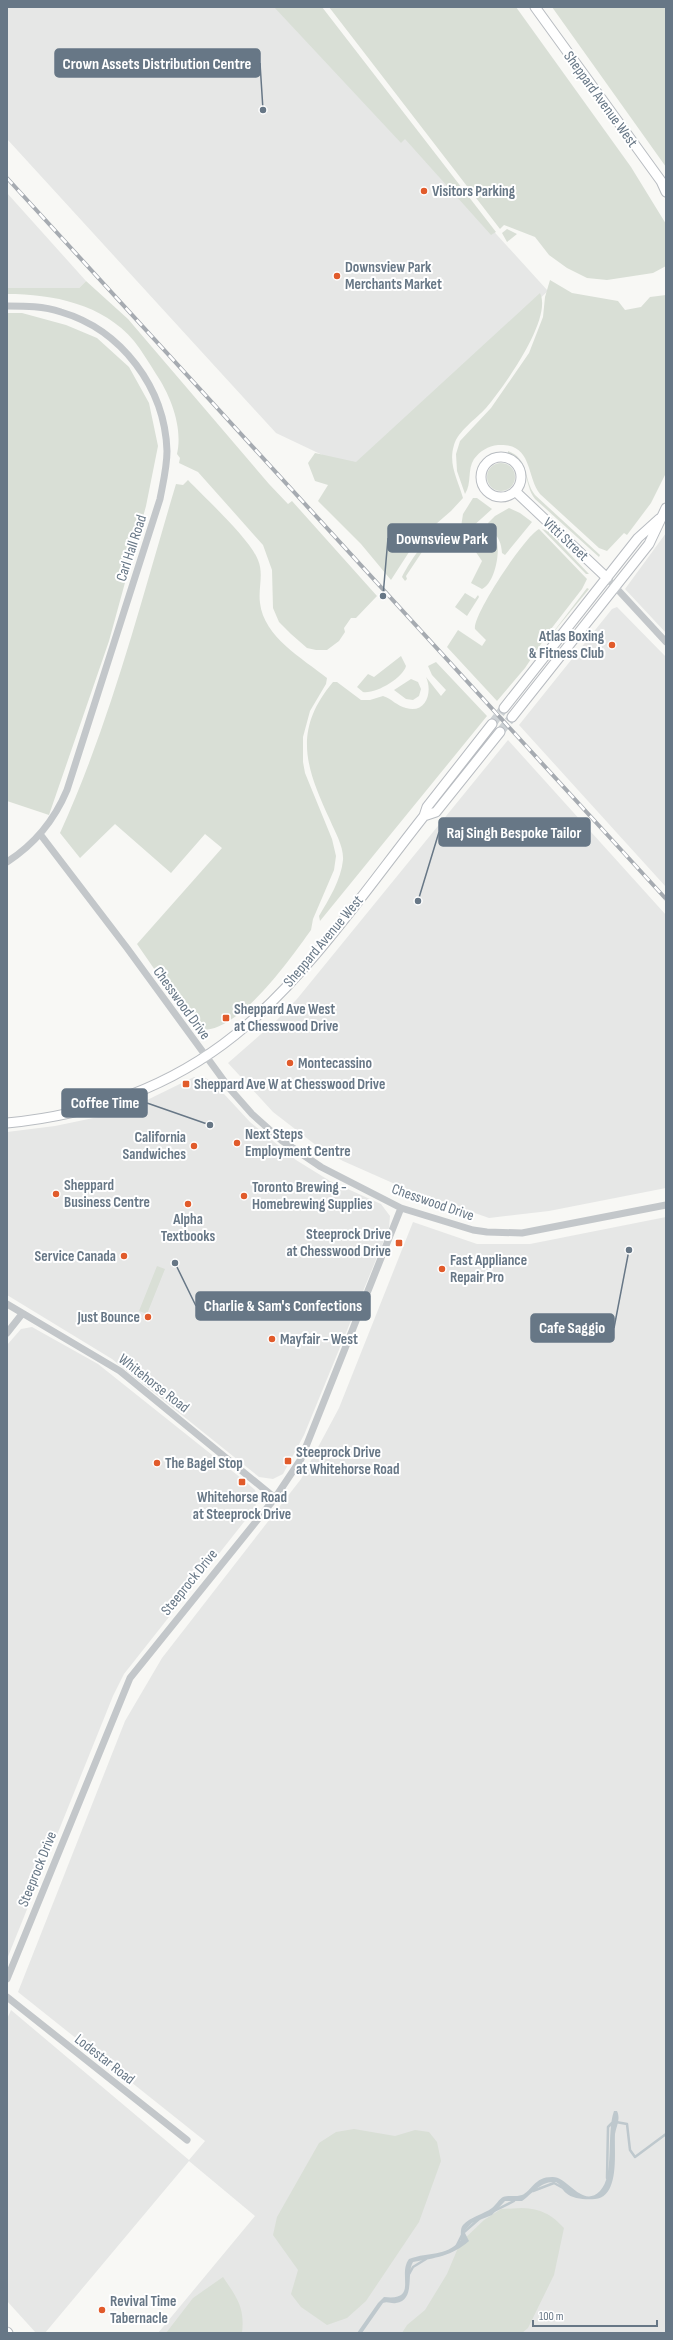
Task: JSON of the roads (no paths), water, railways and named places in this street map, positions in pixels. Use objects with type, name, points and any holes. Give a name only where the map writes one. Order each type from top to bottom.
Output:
[{"type":"main road","name":"Sheppard Avenue West","points":[[535,7],[656,175],[666,192]]},
{"type":"main road","points":[[499,457],[506,458],[517,465],[521,479],[515,491],[502,496],[489,493],[482,481],[483,468],[487,462],[499,457]]},
{"type":"main road","name":"Vitti Street","points":[[515,491],[607,578]]},
{"type":"main road","points":[[504,708],[638,538],[660,517],[666,508]]},
{"type":"main road","points":[[512,717],[650,544],[660,517]]},
{"type":"main road","name":"Sheppard Avenue West","points":[[7,1123],[63,1116],[136,1094],[170,1078],[205,1057],[236,1034],[267,1006],[312,958],[424,816],[427,807],[492,724]]},
{"type":"main road","name":"Sheppard Avenue West","points":[[424,816],[436,812],[500,732]]},
{"type":"street","name":"Carl Hall Road","points":[[7,306],[36,306],[61,312],[87,322],[112,339],[134,360],[151,389],[163,421],[167,452],[160,499],[69,783],[58,809],[40,834],[26,848],[7,862]]},
{"type":"street","name":"Vitti Street","points":[[607,578],[617,587],[666,642]]},
{"type":"street","name":"Chesswood Drive","points":[[40,834],[127,948],[205,1057],[248,1109],[281,1140],[322,1167],[402,1208],[473,1230],[522,1233],[666,1204]]},
{"type":"street","name":"Steeprock Drive","points":[[7,1979],[130,1678],[275,1498],[296,1468],[308,1446],[402,1208]]},
{"type":"street","name":"Whitehorse Road","points":[[7,1304],[120,1371],[275,1498]]},
{"type":"street","points":[[7,1333],[22,1314]]},
{"type":"street","name":"Lodestar Road","points":[[7,1997],[187,2140]]},
{"type":"waterway","points":[[616,2122],[627,2124],[630,2150],[635,2157],[666,2134]]},
{"type":"waterway","points":[[607,2178],[608,2127],[612,2123]]},
{"type":"waterway","points":[[533,2191],[554,2183],[563,2188]]},
{"type":"waterway","points":[[494,2211],[514,2201]]},
{"type":"waterway","points":[[456,2247],[463,2233],[479,2219]]},
{"type":"waterway","points":[[408,2276],[413,2267],[426,2259]]},
{"type":"tunnel","points":[[492,724],[504,708]]},
{"type":"tunnel","points":[[500,732],[512,717]]},
{"type":"railway","points":[[7,178],[666,899]]},
{"type":"place","name":"Crown Assets Distribution Centre","points":[[263,110]]},
{"type":"place","name":"Visitors Parking","points":[[424,191]]},
{"type":"place","name":"Downsview Park Merchants Market","points":[[337,276]]},
{"type":"place","name":"Downsview Park","points":[[383,596]]},
{"type":"place","name":"Atlas Boxing & Fitness Club","points":[[612,645]]},
{"type":"place","name":"Raj Singh Bespoke Tailor","points":[[418,901]]},
{"type":"place","name":"Sheppard Ave West at Chesswood Drive","points":[[226,1018]]},
{"type":"place","name":"Montecassino","points":[[290,1063]]},
{"type":"place","name":"Sheppard Ave W at Chesswood Drive","points":[[186,1084]]},
{"type":"place","name":"Coffee Time","points":[[210,1125]]},
{"type":"place","name":"Next Steps Employment Centre","points":[[237,1143]]},
{"type":"place","name":"California Sandwiches","points":[[194,1146]]},
{"type":"place","name":"Sheppard Business Centre","points":[[56,1194]]},
{"type":"place","name":"Toronto Brewing - Homebrewing Supplies","points":[[244,1196]]},
{"type":"place","name":"Alpha Textbooks","points":[[188,1204]]},
{"type":"place","name":"Steeprock Drive at Chesswood Drive","points":[[399,1243]]},
{"type":"place","name":"Cafe Saggio","points":[[629,1250]]},
{"type":"place","name":"Service Canada","points":[[124,1256]]},
{"type":"place","name":"Charlie & Sam's Confections","points":[[175,1263]]},
{"type":"place","name":"Fast Appliance Repair Pro","points":[[442,1269]]},
{"type":"place","name":"Just Bounce","points":[[148,1317]]},
{"type":"place","name":"Mayfair - West","points":[[272,1339]]},
{"type":"place","name":"Steeprock Drive at Whitehorse Road","points":[[288,1461]]},
{"type":"place","name":"The Bagel Stop","points":[[157,1463]]},
{"type":"place","name":"Whitehorse Road at Steeprock Drive","points":[[242,1482]]},
{"type":"place","name":"Revival Time Tabernacle","points":[[102,2310]]}]
